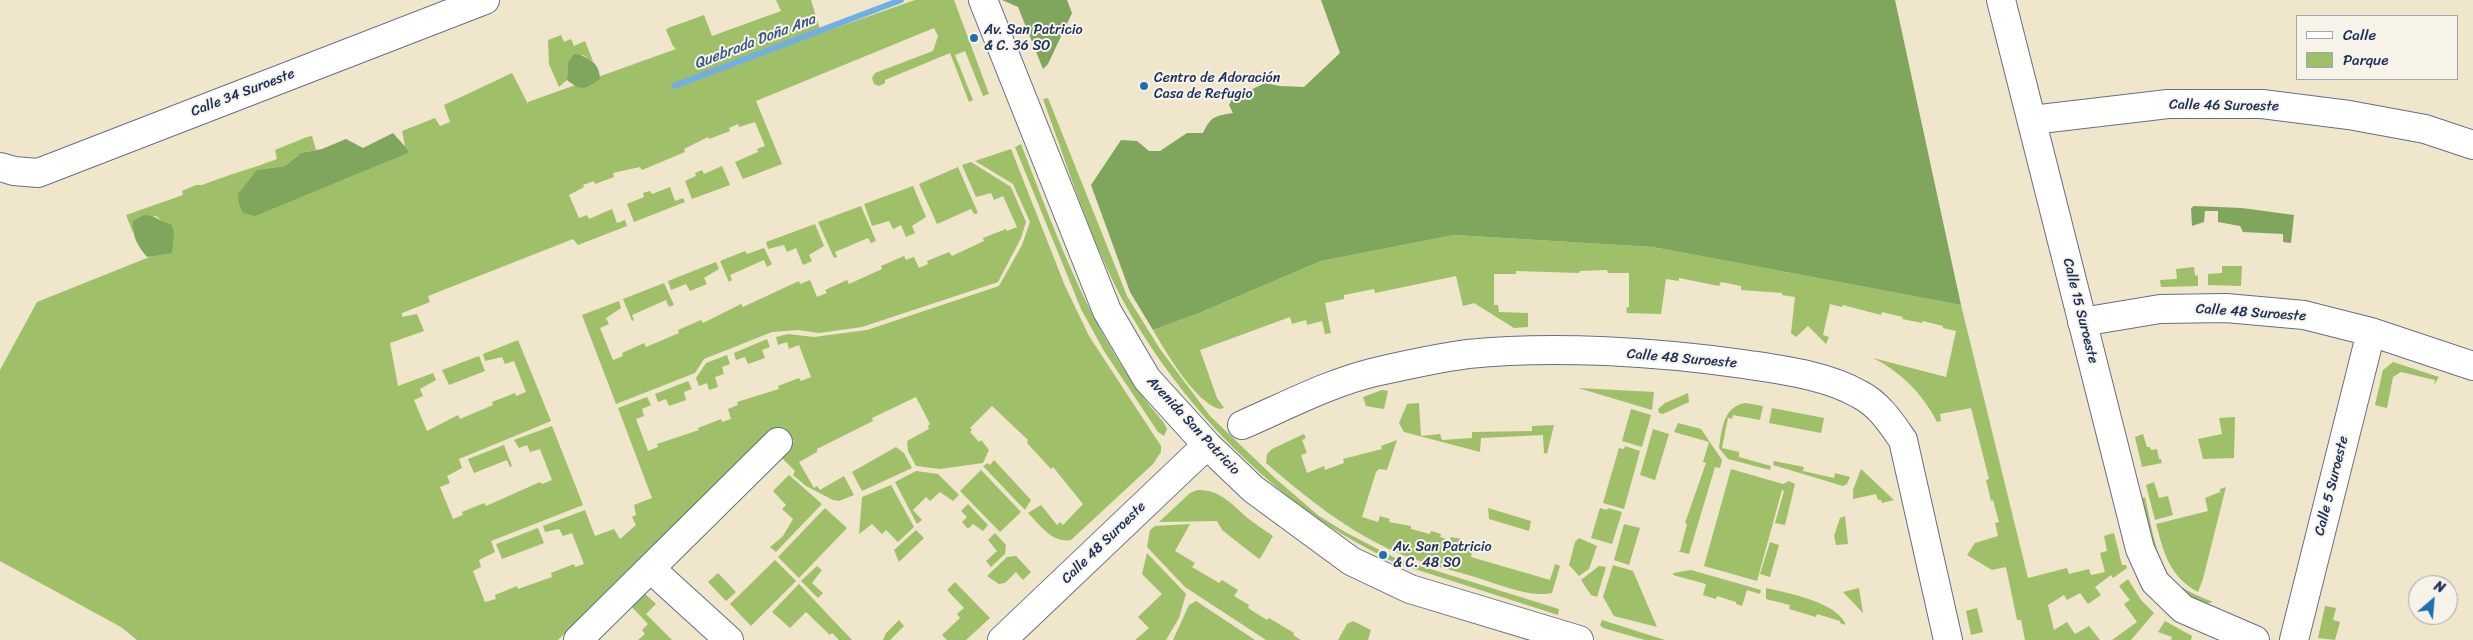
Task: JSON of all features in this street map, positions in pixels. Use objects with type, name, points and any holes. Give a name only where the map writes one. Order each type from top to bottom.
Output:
[{"type":"street","name":"Calle 34 Suroeste","points":[[0,167],[14,171],[38,173],[485,0]]},
{"type":"street","name":"Avenida San Patricio","points":[[983,0],[1106,311],[1147,379],[1207,445],[1253,489],[1351,561],[1410,589],[1579,640]]},
{"type":"street","name":"Calle 15 Suroeste","points":[[2001,0],[2140,549],[2155,582],[2183,609],[2255,640]]},
{"type":"street","name":"Calle 46 Suroeste","points":[[2032,120],[2168,104],[2262,104],[2349,115],[2425,129],[2473,145]]},
{"type":"street","name":"Calle 48 Suroeste","points":[[2082,322],[2160,309],[2226,308],[2304,316],[2371,332],[2473,366]]},
{"type":"street","name":"Calle 5 Suroeste","points":[[2294,640],[2371,332]]},
{"type":"street","name":"Calle 48 Suroeste","points":[[1242,425],[1340,382],[1406,365],[1468,354],[1534,351],[1664,356],[1764,368],[1835,382],[1862,395],[1884,414],[1903,440],[1948,640]]},
{"type":"street","points":[[578,640],[778,442]]},
{"type":"street","name":"Calle 48 Suroeste","points":[[1002,640],[1207,445]]},
{"type":"street","points":[[651,569],[729,640]]},
{"type":"green space","points":[[776,0],[811,0],[821,33],[915,0],[954,0],[989,94],[983,96],[965,51],[955,55],[973,100],[969,102],[950,53],[885,80],[885,83],[879,86],[874,84],[872,78],[875,73],[933,51],[938,36],[934,28],[756,101],[782,164],[743,179],[735,162],[758,152],[757,149],[765,146],[755,122],[739,127],[738,124],[729,128],[730,131],[709,139],[708,137],[684,149],[685,152],[642,170],[640,167],[613,173],[614,177],[595,184],[594,181],[583,185],[584,187],[569,195],[579,218],[587,215],[589,219],[612,209],[617,223],[625,220],[627,226],[578,245],[573,239],[428,296],[430,302],[402,313],[402,317],[417,314],[424,331],[390,343],[398,386],[433,373],[436,380],[420,389],[423,396],[414,400],[427,431],[458,415],[460,419],[493,405],[492,402],[515,393],[516,396],[526,392],[514,361],[505,364],[502,357],[485,361],[483,354],[518,340],[551,421],[459,459],[462,468],[447,476],[450,483],[440,487],[453,519],[463,515],[462,512],[484,503],[486,506],[540,482],[542,484],[552,480],[540,449],[530,452],[527,445],[519,448],[514,440],[552,426],[583,505],[491,541],[495,552],[479,560],[481,567],[473,571],[485,602],[496,599],[495,595],[517,586],[518,589],[552,577],[551,573],[574,564],[575,567],[584,564],[572,533],[563,536],[559,529],[545,532],[543,526],[585,510],[595,536],[614,529],[620,539],[636,525],[632,517],[636,515],[634,505],[652,498],[618,408],[647,397],[651,405],[642,409],[644,416],[636,419],[648,451],[658,447],[657,444],[699,430],[698,428],[721,419],[722,422],[731,419],[728,409],[738,405],[737,402],[779,389],[778,386],[799,378],[801,381],[811,377],[799,345],[789,349],[787,342],[778,345],[776,337],[788,334],[814,337],[867,330],[999,286],[1022,245],[1030,222],[1013,184],[975,161],[1011,149],[1065,286],[1089,336],[1161,446],[1161,452],[1153,464],[1071,540],[1058,539],[1052,536],[1028,513],[1041,505],[1057,525],[1060,522],[1063,525],[1083,504],[1053,467],[1051,469],[1027,443],[1028,440],[992,406],[970,428],[972,430],[970,432],[979,442],[981,440],[989,450],[983,463],[940,469],[916,466],[908,451],[907,441],[929,429],[928,426],[930,424],[916,397],[872,418],[873,421],[817,449],[817,452],[799,462],[814,488],[817,486],[820,490],[844,476],[854,495],[839,501],[833,500],[806,486],[793,475],[795,471],[780,456],[794,441],[782,430],[758,443],[558,640],[137,640],[121,627],[0,561],[0,370],[37,302],[172,248],[164,223],[156,216],[133,221],[133,233],[126,215],[183,195],[182,191],[196,185],[202,185],[277,159],[275,150],[307,137],[312,136],[316,150],[301,153],[285,166],[257,170],[410,152],[405,146],[402,131],[435,118],[440,126],[450,122],[444,105],[512,73],[528,104],[528,102],[676,49],[666,30],[668,28],[704,15],[712,36],[781,11]]},
{"type":"green space","points":[[1002,0],[1067,0],[1072,13],[1048,64],[1043,69],[1018,7]]},
{"type":"green space","points":[[1321,0],[1895,0],[1961,305],[1653,247],[1454,235],[1321,261],[1199,313],[1153,330],[1130,292],[1091,185],[1121,140],[1137,141],[1149,151],[1160,151],[1187,133],[1203,133],[1214,118],[1233,113],[1229,105],[1232,99],[1265,83],[1304,87],[1340,53]]},
{"type":"green space","points":[[561,35],[564,42],[571,39],[574,46],[585,41],[593,61],[583,55],[568,63],[567,80],[559,87],[549,64],[548,40]]},
{"type":"green space","points":[[574,54],[593,62],[598,69],[600,79],[584,88],[580,88],[567,80],[568,63]]},
{"type":"green space","points":[[1048,98],[1127,296],[1160,349],[1210,416],[1276,479],[1319,516],[1345,532],[1395,558],[1559,609],[1558,615],[1393,562],[1355,542],[1318,519],[1288,497],[1232,447],[1160,360],[1121,297],[1079,200],[1043,99]]},
{"type":"green space","points":[[393,133],[410,152],[255,216],[243,213],[239,204],[238,194],[257,170],[285,166],[301,153],[322,149],[346,139],[363,148]]},
{"type":"green space","points":[[1021,144],[1080,290],[1117,359],[1139,392],[1164,423],[1167,429],[1164,436],[1158,432],[1104,351],[1081,309],[1015,147]]},
{"type":"green space","points":[[971,162],[1011,187],[1026,222],[1021,238],[998,282],[862,327],[819,333],[798,330],[772,332],[704,359],[695,373],[616,404],[582,315],[619,301],[621,308],[606,318],[609,324],[600,328],[613,360],[623,356],[622,353],[644,343],[646,347],[679,333],[678,330],[701,320],[703,323],[741,304],[743,307],[799,281],[800,284],[810,280],[817,297],[827,293],[825,290],[847,280],[849,284],[882,269],[881,266],[904,256],[906,260],[914,257],[919,268],[928,264],[927,261],[949,252],[952,256],[984,241],[983,238],[1017,227],[1003,196],[994,200],[991,193],[976,197],[962,165]]},
{"type":"green space","points":[[722,166],[730,185],[692,199],[685,181],[696,176],[695,173],[702,170],[704,174]]},
{"type":"green space","points":[[958,167],[978,213],[974,214],[971,209],[937,224],[919,184]]},
{"type":"green space","points":[[913,186],[926,217],[912,226],[915,233],[906,237],[901,225],[893,229],[889,221],[872,226],[864,204]]},
{"type":"green space","points":[[670,187],[675,201],[683,198],[685,202],[634,222],[627,204],[644,197],[643,193],[650,191],[652,194]]},
{"type":"green space","points":[[861,206],[876,241],[871,243],[868,238],[835,252],[837,257],[834,258],[818,222]]},
{"type":"green space","points":[[2194,206],[2242,208],[2294,215],[2291,243],[2283,242],[2283,234],[2243,232],[2240,226],[2218,222],[2218,211],[2205,211],[2204,222],[2192,226],[2191,208]]},
{"type":"green space","points":[[144,215],[171,224],[174,232],[172,253],[147,257],[138,245],[133,221]]},
{"type":"green space","points":[[815,224],[824,246],[809,255],[812,261],[803,265],[796,248],[787,252],[784,245],[768,249],[766,242]]},
{"type":"green space","points":[[1454,235],[1653,247],[1961,305],[2028,578],[2067,568],[2069,574],[2089,569],[2091,575],[2105,572],[2100,553],[2107,551],[2104,536],[2114,533],[2122,565],[2126,565],[2127,568],[2113,578],[2111,575],[2095,587],[2101,595],[2088,604],[2080,593],[2067,600],[2064,595],[2048,605],[2054,630],[2067,622],[2075,634],[2089,626],[2100,640],[2025,640],[2021,620],[2017,620],[2006,567],[1992,570],[1967,555],[1975,543],[1998,536],[1995,523],[1999,522],[1993,500],[1991,501],[1986,480],[1989,479],[1971,408],[1940,414],[1941,421],[1937,422],[1918,393],[1902,377],[1873,358],[1946,377],[1956,331],[1943,328],[1943,326],[1923,321],[1922,323],[1902,319],[1903,317],[1882,312],[1881,315],[1843,305],[1842,307],[1830,304],[1823,335],[1829,337],[1826,344],[1808,326],[1796,337],[1791,333],[1795,297],[1782,295],[1782,293],[1741,290],[1741,286],[1721,282],[1719,286],[1679,278],[1679,281],[1666,279],[1661,314],[1627,313],[1626,308],[1629,307],[1629,273],[1608,273],[1607,270],[1580,271],[1579,273],[1516,271],[1516,274],[1494,274],[1494,305],[1498,305],[1499,312],[1528,313],[1528,327],[1514,328],[1474,303],[1463,306],[1456,276],[1375,293],[1374,289],[1344,295],[1344,299],[1325,303],[1331,333],[1325,334],[1322,321],[1307,325],[1306,320],[1292,324],[1290,317],[1200,350],[1217,398],[1224,408],[1219,409],[1200,396],[1191,386],[1173,363],[1153,330],[1199,313],[1321,261]]},
{"type":"green space","points":[[764,248],[772,264],[767,267],[764,260],[730,275],[732,280],[729,282],[720,261],[745,251],[747,254]]},
{"type":"green space","points":[[716,262],[719,269],[704,278],[707,284],[690,291],[686,284],[671,290],[668,281]]},
{"type":"green space","points":[[2222,266],[2242,266],[2241,286],[2208,285],[2208,274],[2222,273]]},
{"type":"green space","points":[[2194,267],[2195,275],[2198,276],[2198,286],[2161,287],[2160,280],[2177,279],[2176,269]]},
{"type":"green space","points":[[664,283],[674,305],[669,307],[666,300],[632,315],[634,320],[632,321],[623,299]]},
{"type":"green space","points":[[767,339],[770,347],[762,350],[765,358],[748,364],[745,357],[736,360],[734,353]]},
{"type":"green space","points":[[727,355],[730,364],[722,367],[724,374],[715,377],[718,387],[709,390],[707,383],[699,386],[696,378],[706,363]]},
{"type":"green space","points":[[479,356],[485,371],[449,385],[442,370]]},
{"type":"green space","points":[[2393,362],[2439,377],[2434,385],[2435,380],[2401,372],[2393,377],[2387,408],[2375,405],[2383,370]]},
{"type":"green space","points":[[688,381],[692,389],[684,392],[686,400],[669,406],[666,399],[658,402],[655,394]]},
{"type":"green space","points":[[1578,388],[1654,392],[1652,410]]},
{"type":"green space","points":[[1382,390],[1388,391],[1384,409],[1366,406],[1363,397]]},
{"type":"green space","points":[[1688,393],[1689,402],[1663,414],[1659,413],[1658,409],[1665,403]]},
{"type":"green space","points":[[1419,403],[1421,436],[1440,434],[1442,440],[1472,438],[1472,432],[1532,431],[1532,426],[1554,425],[1547,454],[1544,453],[1543,435],[1481,438],[1480,452],[1404,432],[1399,423],[1407,404]]},
{"type":"green space","points":[[1746,403],[1763,406],[1760,420],[1733,415],[1732,419],[1728,418],[1722,448],[1739,452],[1739,457],[1771,466],[1770,470],[1728,459],[1719,448],[1723,426],[1728,414],[1738,405]]},
{"type":"green space","points":[[1772,408],[1824,418],[1821,433],[1769,423]]},
{"type":"green space","points":[[1631,409],[1651,415],[1642,447],[1622,441]]},
{"type":"green space","points":[[2235,417],[2234,458],[2203,459],[2198,439],[2222,434],[2219,418]]},
{"type":"green space","points":[[1678,423],[1701,429],[1722,460],[1720,468],[1715,467],[1689,554],[1677,551],[1680,551],[1687,524],[1685,523],[1706,463],[1703,462],[1709,442],[1674,432]]},
{"type":"green space","points":[[1653,429],[1669,434],[1655,480],[1640,475]]},
{"type":"green space","points":[[1304,434],[1306,438],[1302,440],[1307,453],[1301,455],[1307,473],[1324,466],[1325,470],[1344,463],[1343,459],[1382,449],[1381,446],[1397,440],[1387,470],[1379,469],[1376,472],[1362,517],[1378,522],[1380,516],[1390,519],[1389,522],[1411,526],[1411,529],[1430,534],[1431,531],[1441,534],[1440,537],[1450,540],[1451,537],[1462,539],[1461,543],[1473,546],[1471,557],[1550,580],[1555,564],[1560,566],[1552,593],[1536,594],[1516,590],[1398,553],[1362,535],[1312,501],[1266,463],[1267,454],[1272,449]]},
{"type":"green space","points":[[2143,434],[2147,447],[2150,447],[2151,450],[2157,449],[2162,463],[2142,467],[2135,437]]},
{"type":"green space","points":[[504,445],[512,466],[510,467],[507,460],[474,473],[468,459]]},
{"type":"green space","points":[[1625,446],[1640,451],[1624,509],[1603,503],[1619,448],[1624,449]]},
{"type":"green space","points":[[896,447],[904,453],[912,468],[862,491],[852,472]]},
{"type":"green space","points":[[994,460],[1031,500],[1025,510],[983,466],[988,463],[990,465]]},
{"type":"green space","points":[[1774,461],[1804,467],[1803,471],[1834,478],[1835,473],[1850,477],[1847,484],[1843,486],[1773,465]]},
{"type":"green space","points":[[1731,469],[1783,484],[1789,481],[1795,484],[1785,525],[1775,523],[1784,491],[1782,490],[1757,581],[1704,566]]},
{"type":"green space","points":[[1861,469],[1894,500],[1882,503],[1881,500],[1878,500],[1876,494],[1853,499],[1853,490]]},
{"type":"green space","points":[[981,470],[1021,512],[1000,532],[960,491]]},
{"type":"green space","points":[[916,471],[938,474],[959,495],[953,501],[940,492],[930,501],[926,497],[913,510],[922,520],[917,524],[895,482]]},
{"type":"green space","points":[[789,475],[822,504],[776,552],[770,547],[783,536],[793,519],[782,509],[786,505],[773,491]]},
{"type":"green space","points":[[2154,482],[2159,498],[2168,496],[2173,515],[2155,520],[2146,485]]},
{"type":"green space","points":[[891,485],[914,527],[898,542],[886,530],[882,534],[872,524],[859,534],[862,497]]},
{"type":"green space","points":[[2226,487],[2198,592],[2180,579],[2169,563],[2156,524],[2208,511],[2205,498],[2220,492],[2220,489]]},
{"type":"green space","points":[[1197,490],[1205,490],[1220,495],[1273,536],[1259,559],[1222,530],[1217,521],[1159,522],[1190,493]]},
{"type":"green space","points":[[2145,497],[2154,540],[2166,571],[2181,586],[2213,602],[2206,604],[2181,592],[2164,574],[2150,537],[2141,499]]},
{"type":"green space","points":[[968,504],[988,525],[983,531],[973,524],[968,529],[962,522],[967,517],[961,511]]},
{"type":"green space","points":[[825,508],[847,528],[799,578],[778,557]]},
{"type":"green space","points":[[1488,508],[1531,521],[1529,531],[1489,519]]},
{"type":"green space","points":[[1600,508],[1622,512],[1612,544],[1591,538]]},
{"type":"green space","points":[[1845,516],[1848,544],[1836,545],[1834,536],[1840,518]]},
{"type":"green space","points":[[1190,524],[1175,551],[1195,563],[1192,567],[1219,583],[1222,580],[1238,590],[1234,596],[1249,605],[1248,608],[1294,633],[1293,635],[1301,640],[1266,640],[1185,587],[1147,547],[1150,530],[1155,526]]},
{"type":"green space","points":[[1624,524],[1640,528],[1629,565],[1614,560]]},
{"type":"green space","points":[[538,528],[544,543],[502,559],[496,544]]},
{"type":"green space","points":[[916,530],[924,538],[899,562],[894,550]]},
{"type":"green space","points":[[995,533],[1006,545],[1005,554],[991,567],[986,561],[997,551],[988,540]]},
{"type":"green space","points":[[1579,538],[1597,546],[1589,569],[1579,576],[1569,565],[1575,542]]},
{"type":"green space","points":[[1770,542],[1779,545],[1770,577],[1760,574]]},
{"type":"green space","points":[[1147,553],[1186,594],[1179,618],[1166,640],[1135,640],[1149,628],[1138,617],[1162,594],[1142,574]]},
{"type":"green space","points":[[1016,556],[1031,572],[1023,580],[1016,572],[1005,583],[999,584],[987,576],[1007,557]]},
{"type":"green space","points":[[775,560],[796,581],[751,626],[730,604]]},
{"type":"green space","points":[[1613,565],[1633,571],[1657,627],[1614,616],[1603,597]]},
{"type":"green space","points":[[817,566],[822,570],[812,583],[823,593],[818,598],[801,581]]},
{"type":"green space","points":[[1599,566],[1606,567],[1597,597],[1591,595],[1581,580]]},
{"type":"green space","points":[[1691,570],[1761,590],[1760,594],[1747,590],[1742,606],[1717,596],[1716,599],[1703,595],[1706,584],[1673,575],[1673,573]]},
{"type":"green space","points":[[718,573],[736,592],[726,601],[708,582]]},
{"type":"green space","points":[[2128,579],[2141,600],[2154,613],[2131,640],[2112,640],[2137,622],[2124,604],[2130,600],[2119,586]]},
{"type":"green space","points":[[955,582],[990,618],[966,640],[947,640],[942,635],[960,618],[957,614],[964,608],[947,590]]},
{"type":"green space","points":[[799,584],[852,640],[839,640],[832,633],[830,635],[806,612],[790,628],[772,612]]},
{"type":"green space","points":[[1766,588],[1799,596],[1823,605],[1833,610],[1846,625],[1840,623],[1840,621],[1817,614],[1816,617],[1789,609],[1790,605],[1766,599]]},
{"type":"green space","points":[[1859,588],[1863,613],[1843,592]]},
{"type":"green space","points":[[641,590],[656,604],[646,614],[672,640],[638,640],[645,634],[642,630],[648,624],[628,603]]},
{"type":"green space","points":[[1196,601],[1255,640],[1173,640],[1189,605]]},
{"type":"green space","points":[[2325,606],[2336,608],[2333,620],[2340,622],[2335,640],[2318,638]]},
{"type":"green space","points":[[1977,608],[1983,632],[1971,635],[1966,611]]},
{"type":"green space","points":[[899,620],[904,626],[890,640],[883,640],[886,633]]},
{"type":"green space","points":[[1602,620],[1665,640],[1645,640],[1603,628],[1600,625]]},
{"type":"green space","points":[[1353,621],[1371,630],[1368,640],[1338,640],[1347,624]]},
{"type":"green space","points":[[2165,621],[2192,636],[2191,640],[2171,640],[2172,637],[2158,632]]},
{"type":"waterway","name":"Quebrada Doña Ana","points":[[674,86],[901,0]]},
{"type":"place","name":"Av. San Patricio & C. 36 SO","points":[[974,38]]},
{"type":"place","name":"Centro de Adoración Casa de Refugio","points":[[1144,86]]},
{"type":"place","name":"Av. San Patricio & C. 48 SO","points":[[1383,555]]}]
